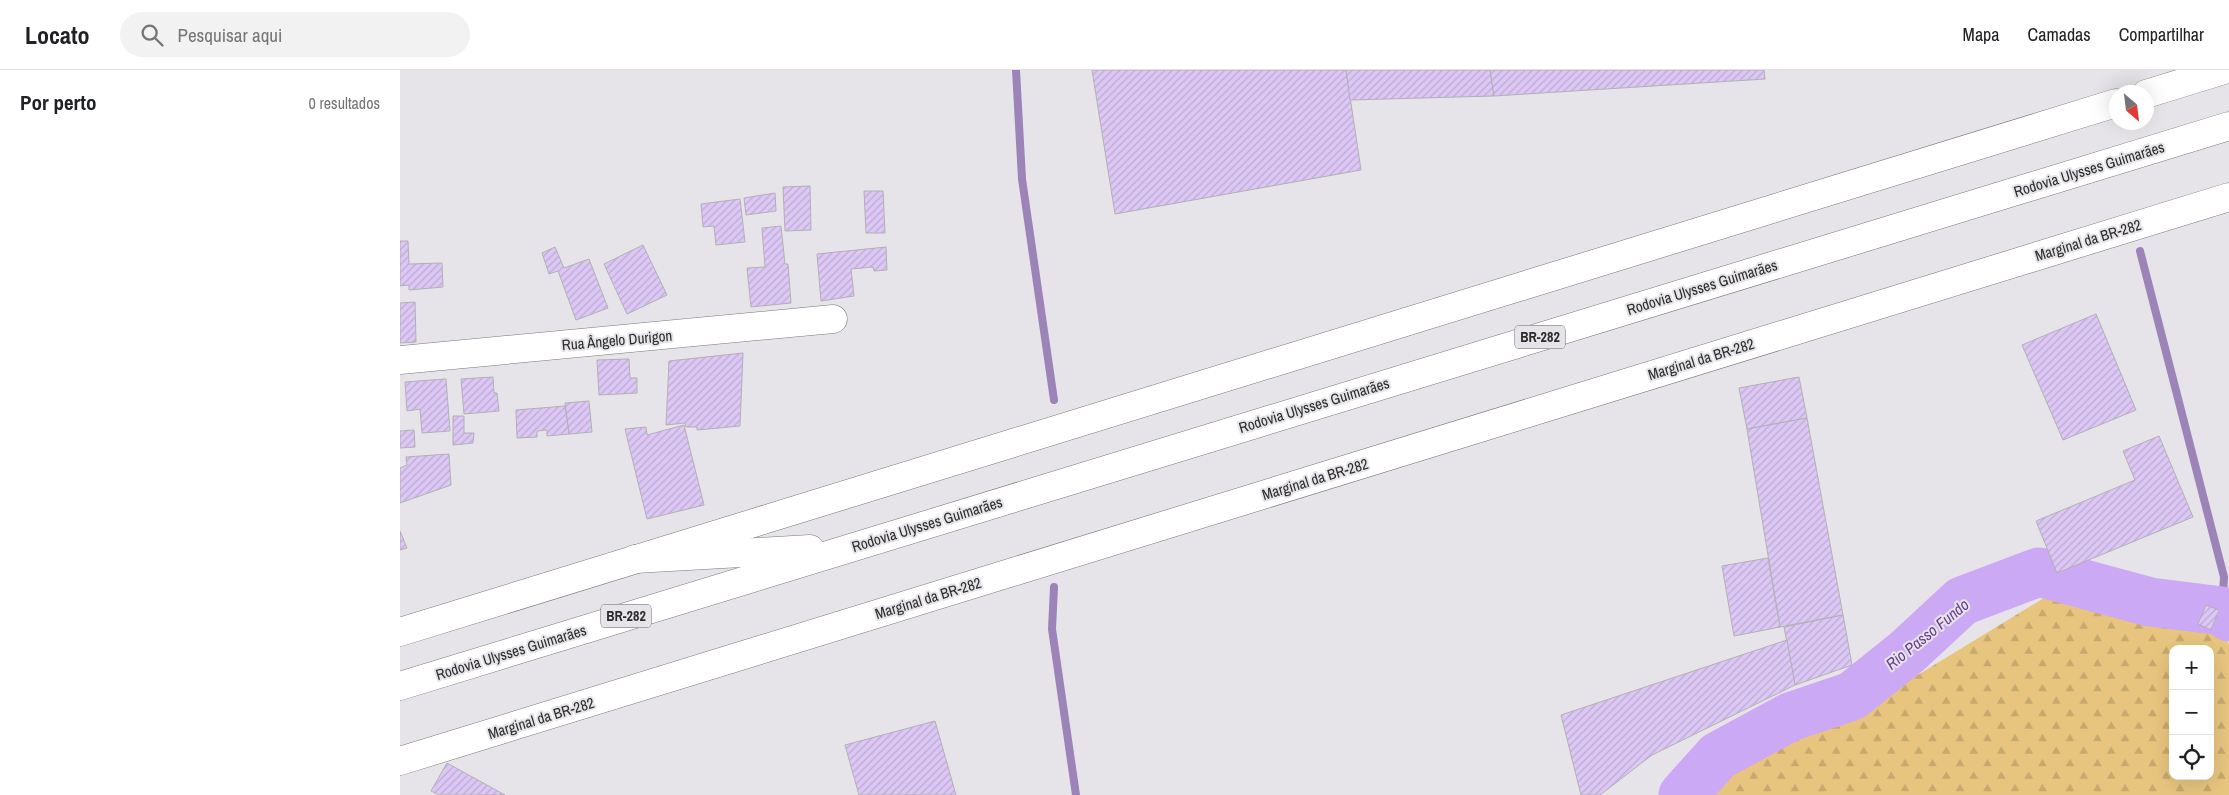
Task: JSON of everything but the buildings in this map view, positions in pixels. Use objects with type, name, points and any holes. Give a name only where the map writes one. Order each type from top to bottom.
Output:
[{"type":"main road","points":[[2154,92],[2224,70]]},
{"type":"main road","points":[[400,632],[2109,105]]},
{"type":"main road","name":"Rodovia Ulysses Guimarães","points":[[400,686],[2229,126]]},
{"type":"main road","name":"Marginal da BR-282","points":[[400,761],[2229,197]]},
{"type":"main road","name":"Rua Ângelo Durigon","points":[[400,360],[833,319]]},
{"type":"main road","points":[[636,559],[851,547]]},
{"type":"green space","points":[[2062,587],[2187,594],[2229,644],[2229,795],[1691,795],[1921,673]]},
{"type":"waterway","points":[[1016,70],[1022,179],[1054,400]]},
{"type":"waterway","points":[[2140,251],[2224,577],[2222,611]]},
{"type":"waterway","name":"Rio Passo Fundo","points":[[1683,795],[1718,756],[1790,717],[1852,696],[1908,651],[1962,601],[2039,572],[2150,602],[2222,611],[2229,617]]},
{"type":"waterway","points":[[1054,587],[1052,629],[1076,795]]}]
